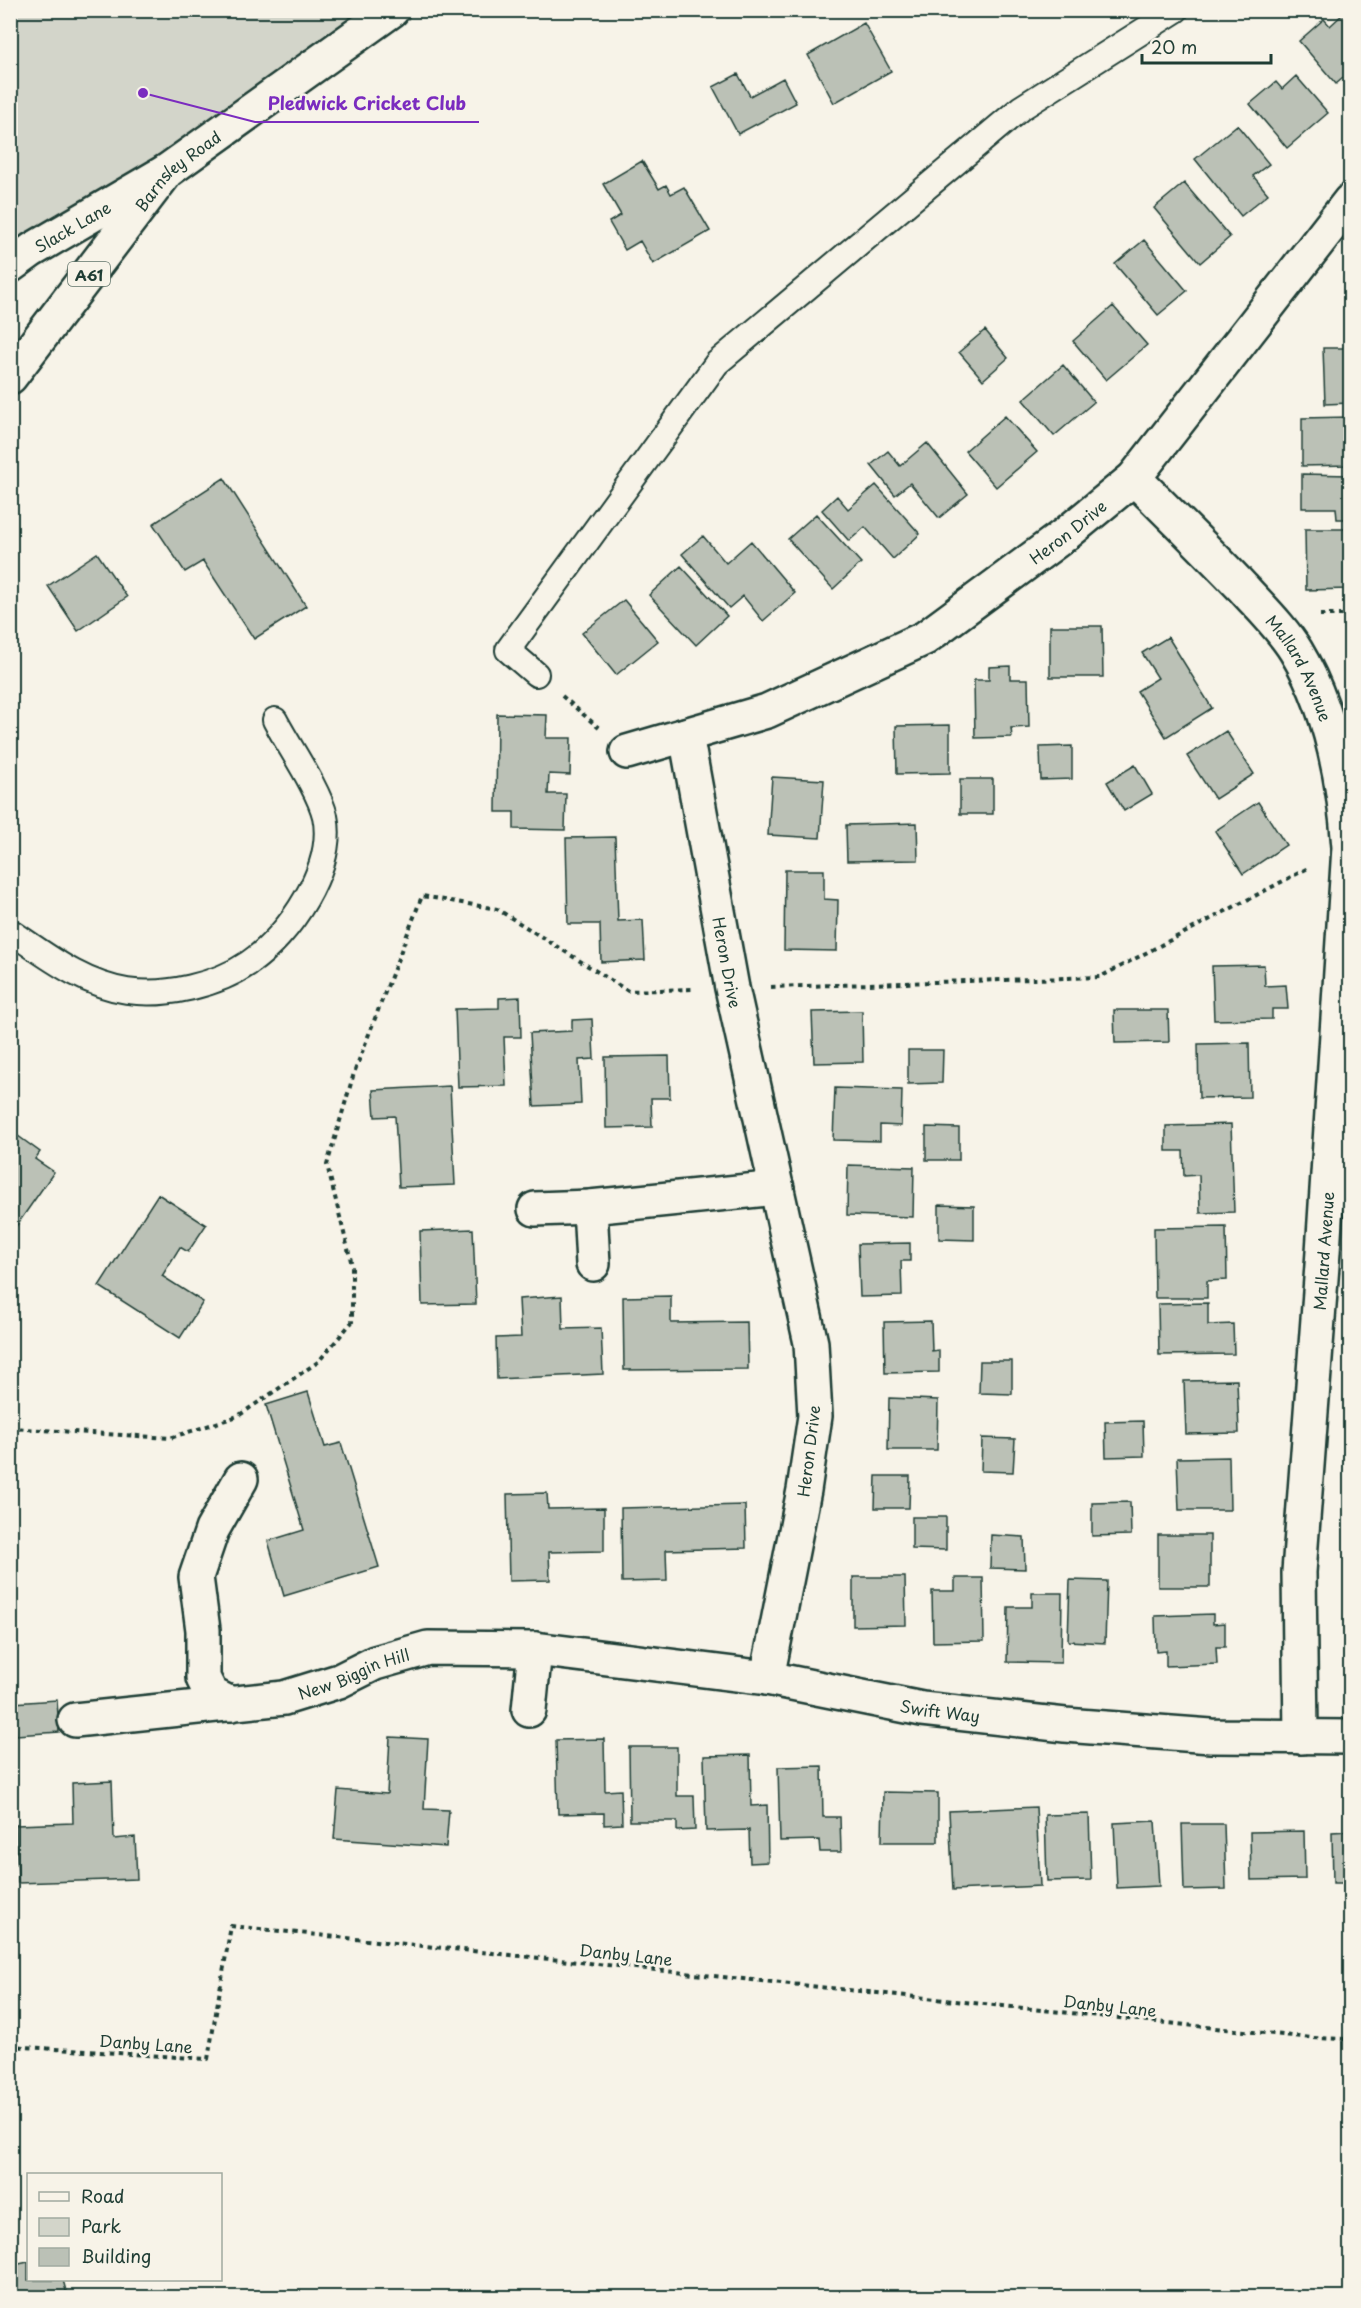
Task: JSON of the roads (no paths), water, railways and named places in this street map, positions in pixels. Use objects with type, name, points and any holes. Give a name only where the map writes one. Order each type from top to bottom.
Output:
[{"type":"street","name":"Barnsley Road","points":[[10,377],[166,171],[392,10]]},
{"type":"street","name":"Slack Lane","points":[[10,266],[32,250],[166,171]]},
{"type":"street","name":"Heron Drive","points":[[627,752],[767,711],[925,638],[1067,533],[1134,478],[1350,201]]},
{"type":"street","name":"Mallard Avenue","points":[[1134,478],[1268,615],[1295,650],[1318,694],[1335,751],[1349,830],[1337,1252],[1299,1572],[1301,1737]]},
{"type":"street","name":"Heron Drive","points":[[686,735],[732,988],[811,1343],[815,1416],[804,1490],[767,1678]]},
{"type":"street","points":[[535,1209],[590,1207],[777,1188]]},
{"type":"street","points":[[590,1207],[593,1264]]},
{"type":"street","points":[[231,1704],[211,1694],[204,1678],[203,1630],[196,1577],[212,1530],[242,1479]]},
{"type":"street","name":"New Biggin Hill","points":[[75,1720],[284,1698],[339,1681],[375,1663],[428,1648],[476,1649]]},
{"type":"street","name":"Swift Way","points":[[476,1649],[535,1649],[767,1678],[922,1708],[1065,1725],[1211,1736],[1350,1737]]},
{"type":"street","points":[[529,1710],[535,1649]]},
{"type":"lane","points":[[536,674],[508,650],[717,363],[1021,108],[1176,10]]},
{"type":"lane","points":[[10,931],[68,970],[98,984],[128,991],[156,992],[184,987],[208,981],[248,964],[280,935],[304,902],[319,869],[327,830],[319,800],[275,720]]},
{"type":"place","name":"Pledwick Cricket Club","points":[[143,93]]}]
